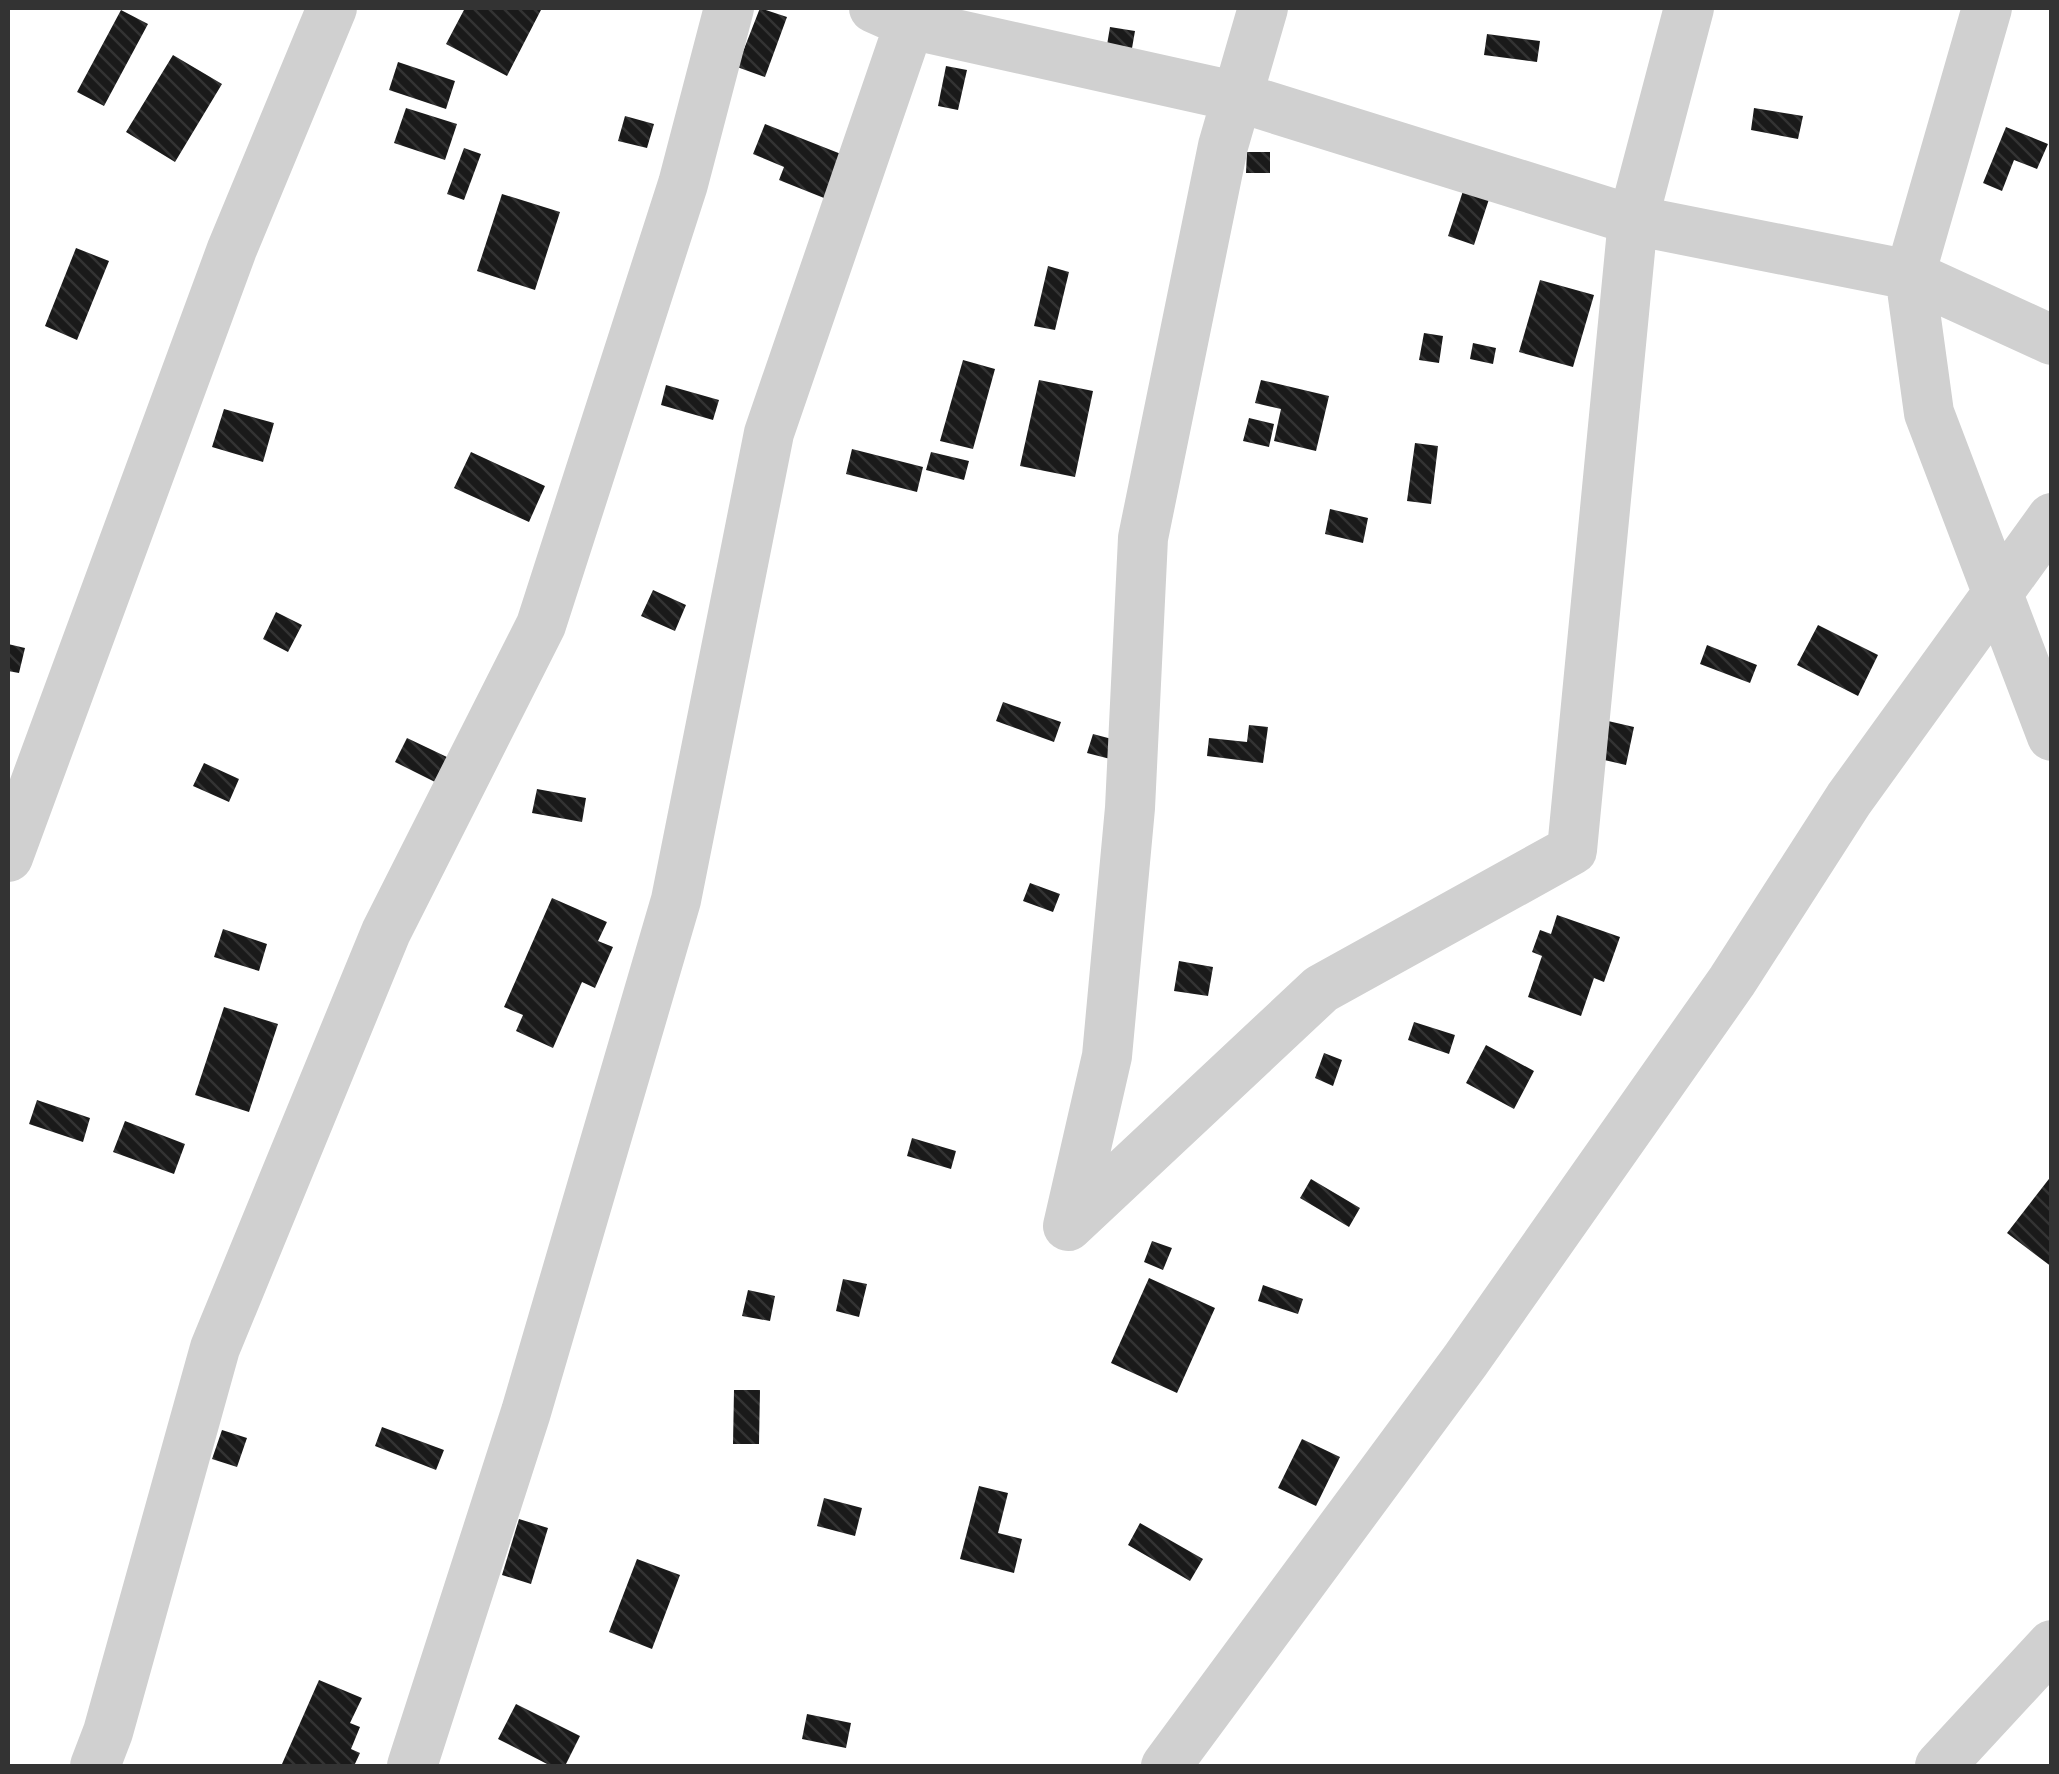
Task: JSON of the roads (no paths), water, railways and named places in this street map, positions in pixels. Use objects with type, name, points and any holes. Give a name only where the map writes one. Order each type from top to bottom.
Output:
[{"type":"street","points":[[8,858],[232,249],[332,8]]},
{"type":"street","points":[[96,1766],[214,1348],[386,932],[541,625],[683,184],[728,8]]},
{"type":"street","points":[[1263,8],[1223,146],[1143,538],[1130,808],[1107,1056],[1068,1226],[1321,989],[1572,850],[1633,220],[1689,8]]},
{"type":"street","points":[[1987,8],[1910,274],[1929,413],[2052,736]]},
{"type":"street","points":[[412,1766],[526,1412],[676,900],[768,433],[900,13],[1238,97],[1633,220],[1910,274],[2052,340]]},
{"type":"street","points":[[1166,1766],[1465,1361],[1732,981],[1849,799],[2052,518]]},
{"type":"street","points":[[1940,1766],[2052,1645]]}]
